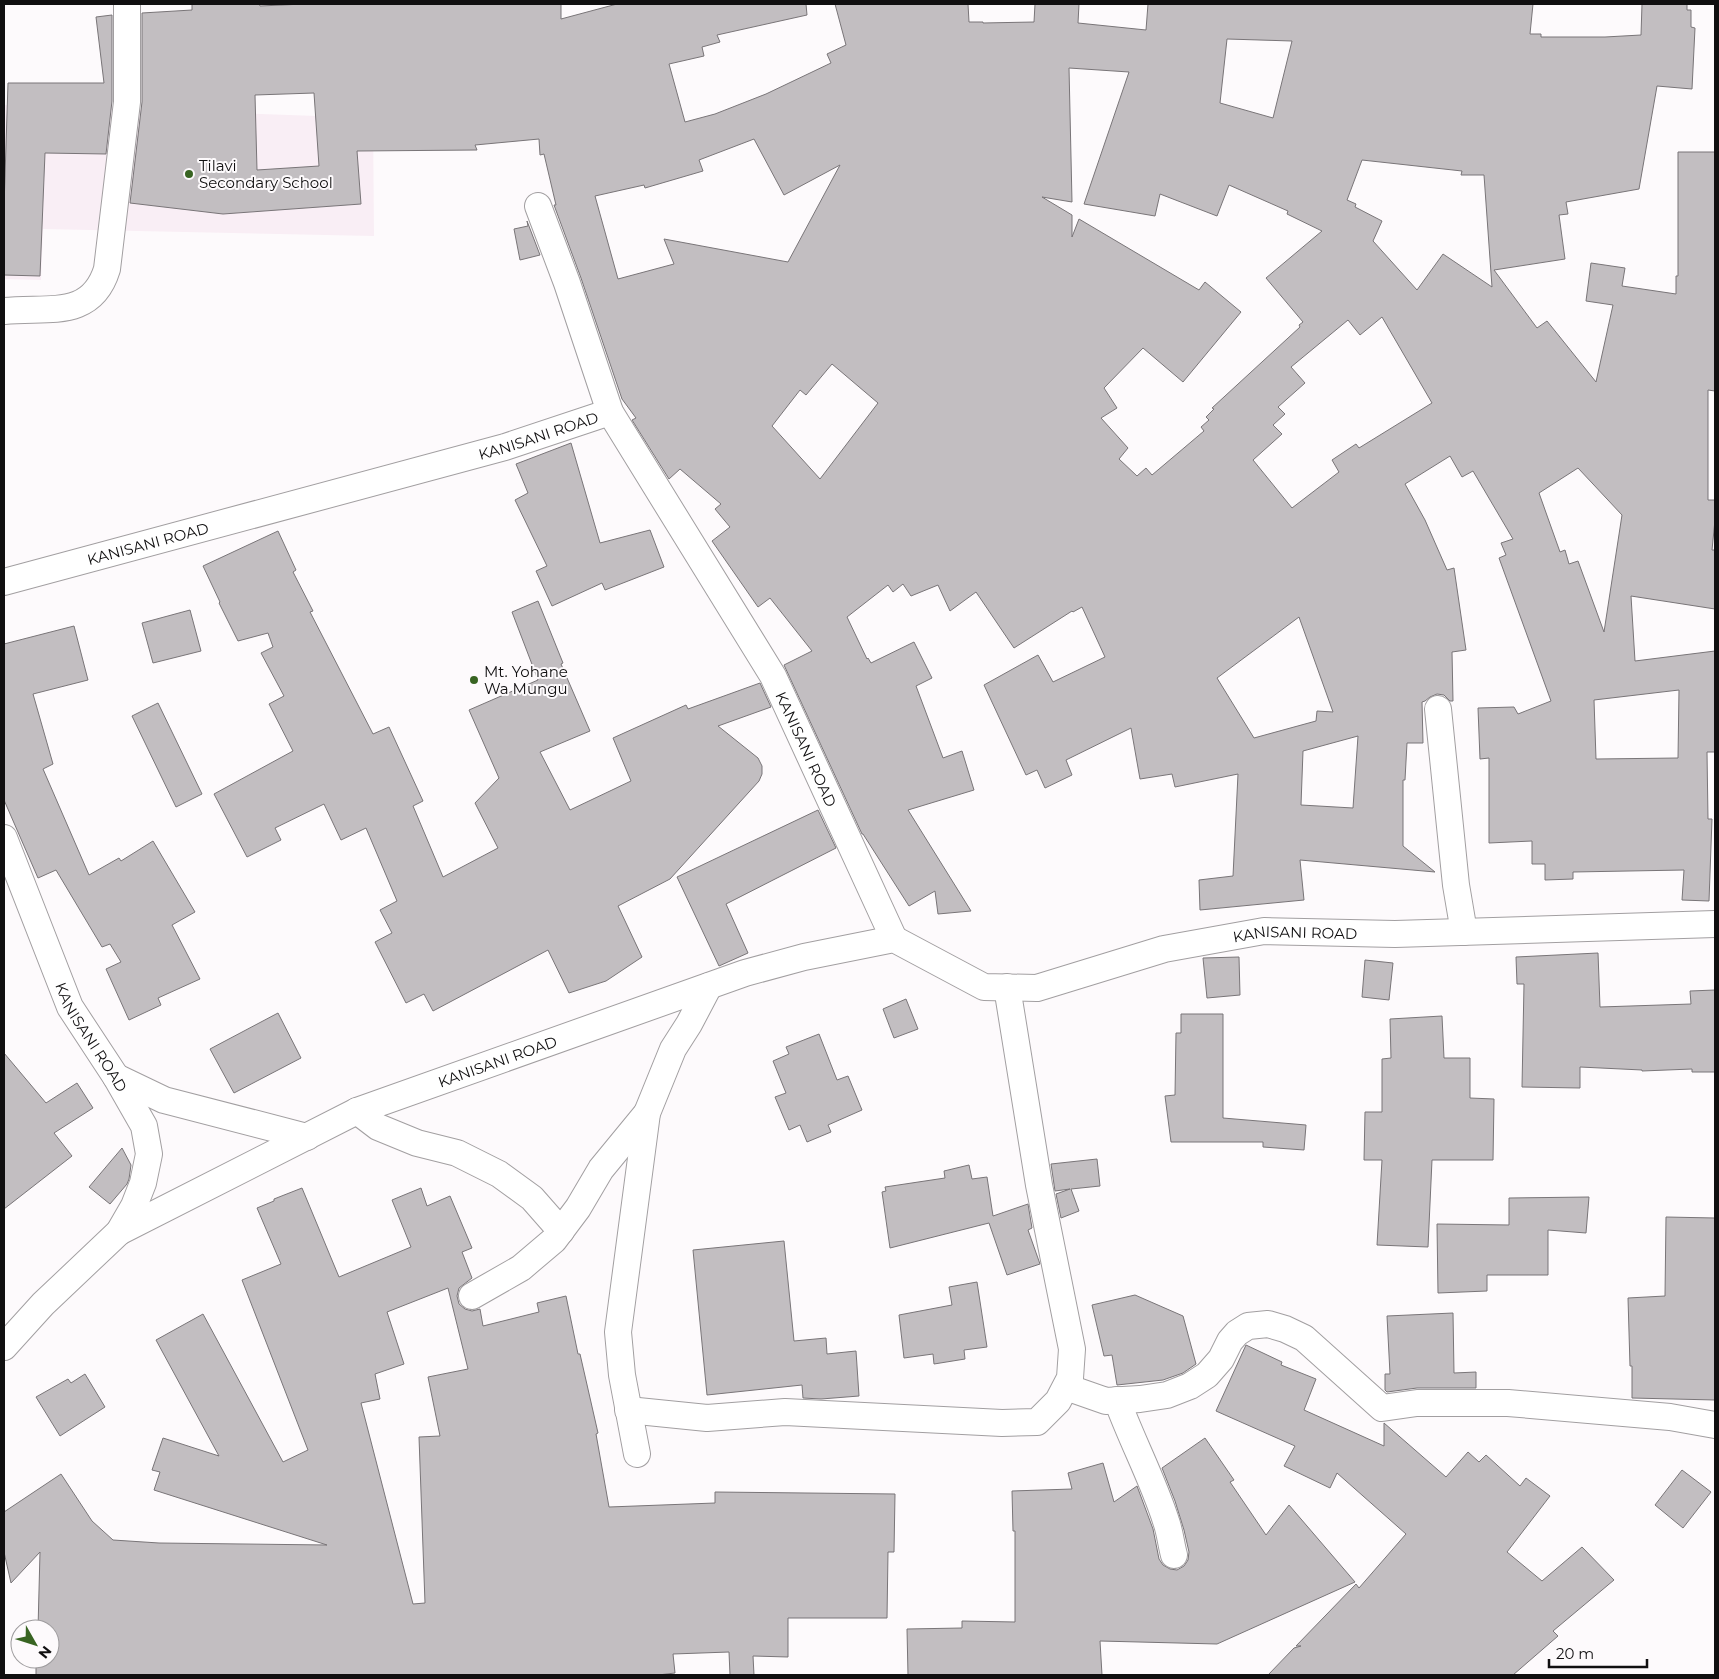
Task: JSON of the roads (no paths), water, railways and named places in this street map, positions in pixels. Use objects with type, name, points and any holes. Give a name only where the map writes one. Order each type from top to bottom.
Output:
[{"type":"street","points":[[4,311],[53,310],[84,302],[94,294],[104,279],[117,197],[127,102],[127,4]]},
{"type":"street","points":[[538,206],[567,283],[610,412]]},
{"type":"street","name":"KANISANI ROAD","points":[[4,582],[505,447],[610,412],[772,676],[894,939],[984,987],[1037,988],[1164,949],[1264,932],[1395,934],[1715,924]]},
{"type":"street","points":[[1438,709],[1456,885],[1464,932]]},
{"type":"street","name":"KANISANI ROAD","points":[[4,838],[70,1007],[116,1077],[144,1126],[149,1154],[143,1184],[120,1232]]},
{"type":"street","name":"KANISANI ROAD","points":[[4,1347],[43,1304],[120,1232],[357,1111],[745,973],[804,956],[894,939]]},
{"type":"street","points":[[637,1454],[628,1410],[618,1332],[647,1113],[673,1049],[709,986]]},
{"type":"street","points":[[628,1410],[707,1418],[785,1412],[1002,1423],[1036,1422],[1058,1401],[1070,1378],[1072,1349],[1039,1185],[1007,987]]},
{"type":"street","points":[[116,1077],[164,1100],[307,1137]]},
{"type":"street","points":[[357,1111],[378,1127],[417,1143],[457,1152],[499,1174],[532,1198],[562,1231]]},
{"type":"street","points":[[472,1296],[521,1268],[554,1240],[590,1190],[601,1169],[647,1113]]},
{"type":"street","points":[[1066,1387],[1106,1401],[1168,1395],[1190,1386],[1207,1375],[1221,1359],[1230,1341],[1237,1333],[1248,1326],[1268,1324],[1285,1329],[1304,1338],[1382,1408],[1417,1403],[1508,1403],[1670,1417],[1715,1425]]},
{"type":"street","points":[[1117,1400],[1128,1430],[1148,1472],[1167,1523],[1174,1555]]},
{"type":"place","name":"Tilavi Secondary School","points":[[189,174]]},
{"type":"place","name":"Mt. Yohane Wa Mungu","points":[[474,680]]}]
